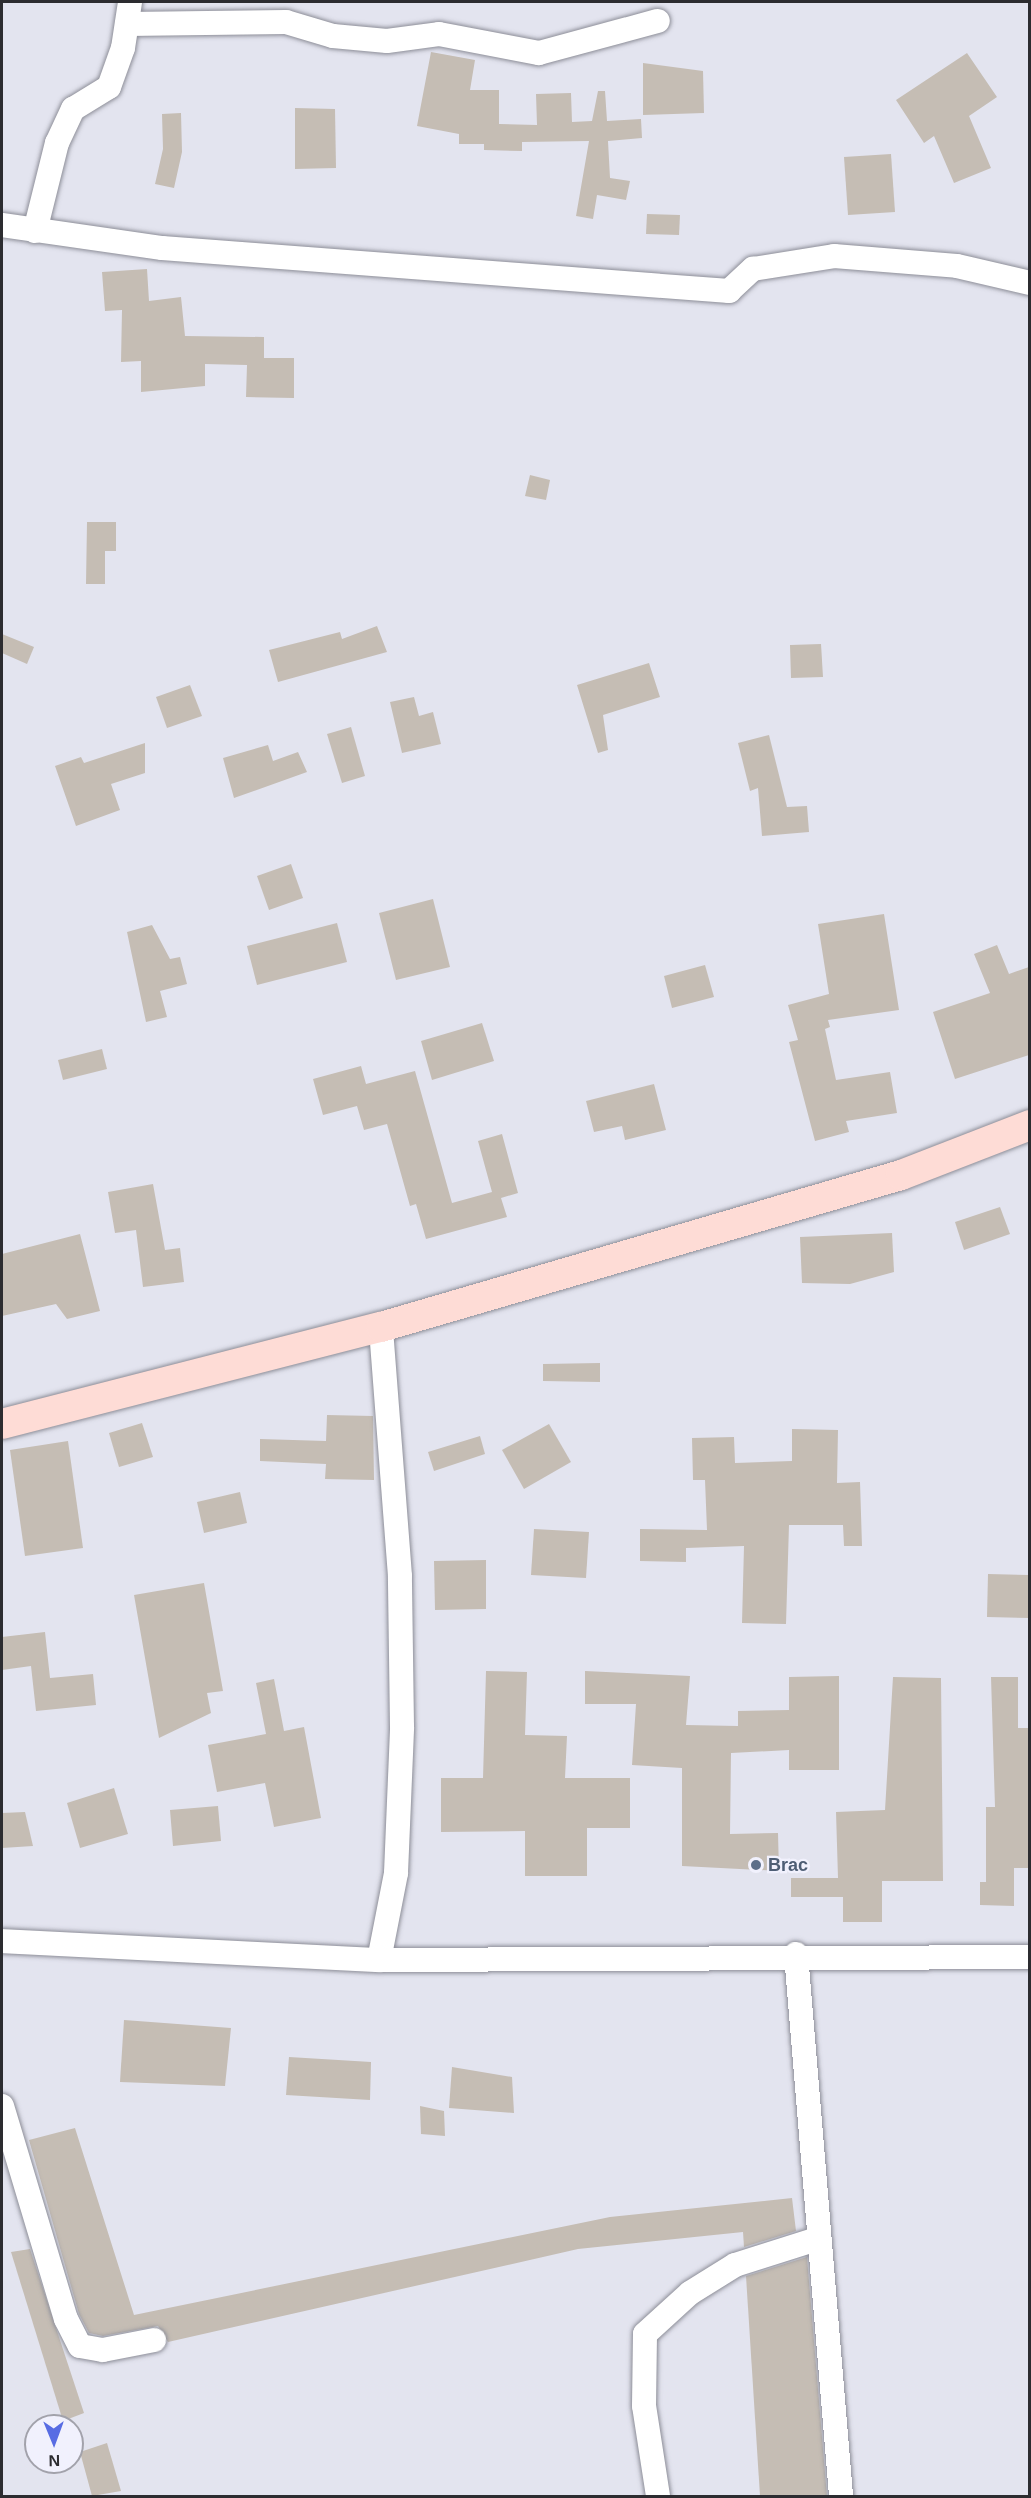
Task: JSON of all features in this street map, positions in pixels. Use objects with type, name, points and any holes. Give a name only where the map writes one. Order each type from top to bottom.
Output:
[{"type":"main road","points":[[2,1424],[381,1327],[901,1175],[1029,1125]]},
{"type":"street","points":[[35,231],[57,143],[73,109],[109,87],[128,13],[286,22],[333,36],[387,41],[439,34],[539,53],[658,21]]},
{"type":"street","points":[[2,225],[162,248],[729,291],[753,269],[834,256],[957,266],[1029,283]]},
{"type":"street","points":[[379,1959],[396,1873],[402,1727],[400,1576],[381,1327]]},
{"type":"street","points":[[2,1941],[379,1959],[796,1954],[1029,1957]]},
{"type":"street","points":[[796,1954],[817,2239],[841,2496]]},
{"type":"street","points":[[2,2106],[66,2319],[80,2346],[103,2350],[154,2340]]},
{"type":"street","points":[[658,2496],[644,2406],[645,2334],[690,2293],[735,2265],[817,2239]]},
{"type":"building","points":[[431,52],[475,60],[470,90],[499,90],[499,124],[537,125],[536,94],[571,93],[572,122],[592,121],[598,91],[605,91],[607,121],[641,119],[642,138],[608,141],[610,178],[630,181],[626,200],[597,195],[593,219],[576,216],[589,141],[522,142],[522,151],[484,150],[484,144],[459,144],[459,134],[417,126]]},
{"type":"building","points":[[967,53],[997,97],[969,116],[991,168],[954,183],[934,136],[924,143],[896,100]]},
{"type":"building","points":[[643,63],[703,71],[704,113],[643,115]]},
{"type":"building","points":[[295,108],[335,109],[336,168],[295,169]]},
{"type":"building","points":[[181,113],[182,152],[174,188],[155,184],[163,149],[162,114]]},
{"type":"building","points":[[891,154],[895,212],[848,215],[844,157]]},
{"type":"building","points":[[647,214],[680,215],[679,235],[646,234]]},
{"type":"building","points":[[147,269],[149,301],[181,297],[185,336],[264,337],[264,358],[294,358],[294,398],[246,397],[247,365],[205,364],[205,386],[141,392],[141,361],[121,362],[122,310],[105,311],[102,272]]},
{"type":"building","points":[[530,475],[550,480],[546,500],[525,496]]},
{"type":"building","points":[[87,522],[116,522],[116,551],[105,551],[105,584],[86,584]]},
{"type":"building","points":[[377,626],[387,652],[278,682],[269,650],[340,632],[342,639]]},
{"type":"building","points":[[2,634],[34,647],[27,664],[2,653]]},
{"type":"building","points":[[821,644],[823,677],[791,678],[790,645]]},
{"type":"building","points":[[649,663],[660,697],[603,715],[608,750],[598,753],[577,685]]},
{"type":"building","points":[[190,685],[202,716],[167,728],[156,697]]},
{"type":"building","points":[[414,697],[419,716],[433,712],[441,744],[402,753],[390,702]]},
{"type":"building","points":[[351,727],[365,776],[342,783],[327,734]]},
{"type":"building","points":[[769,735],[787,807],[807,806],[809,832],[762,836],[758,788],[750,791],[738,743]]},
{"type":"building","points":[[145,743],[145,773],[111,784],[120,810],[76,826],[55,766],[81,757],[84,763]]},
{"type":"building","points":[[268,745],[273,761],[298,752],[307,772],[234,798],[223,758]]},
{"type":"building","points":[[291,864],[303,898],[269,910],[257,876]]},
{"type":"building","points":[[433,899],[450,967],[396,980],[379,913]]},
{"type":"building","points":[[884,914],[899,1010],[828,1020],[830,1027],[825,1029],[836,1080],[890,1072],[897,1113],[846,1121],[849,1132],[815,1141],[789,1042],[798,1040],[788,1005],[829,994],[818,924]]},
{"type":"building","points":[[337,923],[347,962],[257,985],[247,946]]},
{"type":"building","points":[[152,925],[170,959],[180,957],[187,984],[160,991],[167,1017],[146,1022],[127,932]]},
{"type":"building","points":[[997,945],[1009,974],[1029,967],[1029,1055],[955,1079],[933,1012],[990,993],[974,954]]},
{"type":"building","points":[[705,965],[714,997],[672,1008],[664,976]]},
{"type":"building","points":[[482,1023],[494,1061],[432,1080],[421,1041]]},
{"type":"building","points":[[102,1049],[107,1069],[63,1080],[58,1060]]},
{"type":"building","points":[[361,1066],[366,1084],[415,1071],[452,1203],[492,1192],[478,1141],[502,1134],[518,1193],[501,1198],[507,1217],[426,1239],[416,1204],[410,1206],[387,1124],[364,1130],[357,1106],[323,1115],[313,1079]]},
{"type":"building","points":[[654,1084],[666,1130],[625,1140],[622,1126],[594,1132],[586,1101]]},
{"type":"building","points":[[153,1184],[165,1250],[180,1248],[184,1282],[143,1287],[136,1230],[115,1233],[108,1192]]},
{"type":"building","points":[[1000,1207],[1010,1234],[964,1250],[955,1222]]},
{"type":"building","points":[[892,1233],[894,1272],[850,1284],[802,1283],[800,1237]]},
{"type":"building","points":[[80,1234],[100,1311],[67,1319],[56,1304],[2,1316],[2,1254]]},
{"type":"building","points":[[600,1363],[600,1382],[543,1381],[543,1364]]},
{"type":"building","points":[[327,1415],[373,1416],[374,1480],[325,1479],[326,1464],[260,1461],[260,1439],[326,1441]]},
{"type":"building","points":[[142,1423],[153,1457],[119,1467],[109,1433]]},
{"type":"building","points":[[549,1424],[571,1462],[524,1489],[502,1450]]},
{"type":"building","points":[[792,1429],[838,1430],[837,1483],[860,1482],[862,1546],[844,1546],[843,1525],[789,1525],[786,1624],[742,1623],[744,1546],[686,1548],[686,1562],[640,1561],[640,1529],[707,1530],[705,1480],[693,1480],[692,1438],[734,1437],[735,1463],[792,1461]]},
{"type":"building","points":[[480,1436],[485,1454],[434,1471],[428,1452]]},
{"type":"building","points":[[68,1441],[83,1548],[25,1556],[10,1450]]},
{"type":"building","points":[[240,1492],[247,1523],[204,1533],[197,1502]]},
{"type":"building","points":[[534,1529],[589,1532],[586,1578],[531,1575]]},
{"type":"building","points":[[486,1560],[486,1609],[435,1610],[434,1561]]},
{"type":"building","points":[[988,1574],[1029,1575],[1029,1618],[987,1617]]},
{"type":"building","points":[[204,1583],[223,1691],[207,1693],[211,1713],[159,1738],[134,1595]]},
{"type":"building","points":[[45,1632],[50,1678],[93,1674],[96,1705],[36,1711],[31,1666],[2,1670],[2,1637]]},
{"type":"building","points":[[486,1671],[527,1672],[525,1735],[567,1736],[565,1778],[630,1778],[630,1828],[587,1828],[587,1876],[525,1876],[525,1831],[441,1832],[441,1778],[483,1778]]},
{"type":"building","points":[[585,1671],[690,1676],[686,1725],[738,1726],[738,1711],[789,1710],[789,1677],[839,1676],[839,1770],[789,1770],[789,1750],[731,1753],[730,1834],[778,1833],[779,1871],[682,1866],[682,1768],[632,1765],[636,1704],[585,1704]]},
{"type":"building","points":[[893,1677],[941,1678],[943,1881],[882,1881],[882,1922],[843,1922],[843,1897],[791,1897],[791,1878],[838,1878],[836,1812],[885,1810]]},
{"type":"building","points":[[991,1677],[1018,1677],[1018,1728],[1029,1728],[1029,1868],[1014,1868],[1014,1906],[980,1905],[980,1882],[986,1882],[986,1807],[995,1807]]},
{"type":"building","points":[[274,1679],[284,1731],[304,1727],[321,1818],[274,1827],[265,1783],[217,1792],[208,1745],[266,1734],[256,1683]]},
{"type":"building","points":[[114,1788],[128,1834],[80,1848],[67,1803]]},
{"type":"building","points":[[218,1806],[221,1841],[173,1846],[170,1810]]},
{"type":"building","points":[[25,1812],[33,1846],[2,1848],[2,1813]]},
{"type":"building","points":[[124,2020],[231,2028],[225,2086],[120,2082]]},
{"type":"building","points":[[289,2057],[371,2062],[370,2100],[286,2095]]},
{"type":"building","points":[[452,2067],[512,2077],[514,2113],[449,2108]]},
{"type":"building","points":[[420,2106],[444,2111],[445,2136],[421,2134]]},
{"type":"building","points":[[75,2128],[134,2315],[610,2217],[792,2198],[796,2231],[744,2247],[743,2232],[578,2249],[168,2342],[158,2326],[103,2336],[89,2333],[79,2314],[29,2140]]},
{"type":"building","points":[[30,2249],[84,2413],[61,2414],[11,2252]]},
{"type":"building","points":[[807,2257],[827,2496],[760,2496],[746,2276]]},
{"type":"building","points":[[107,2443],[121,2491],[92,2496],[84,2467],[84,2451]]},
{"type":"place","name":"Brac","points":[[756,1865]]}]
